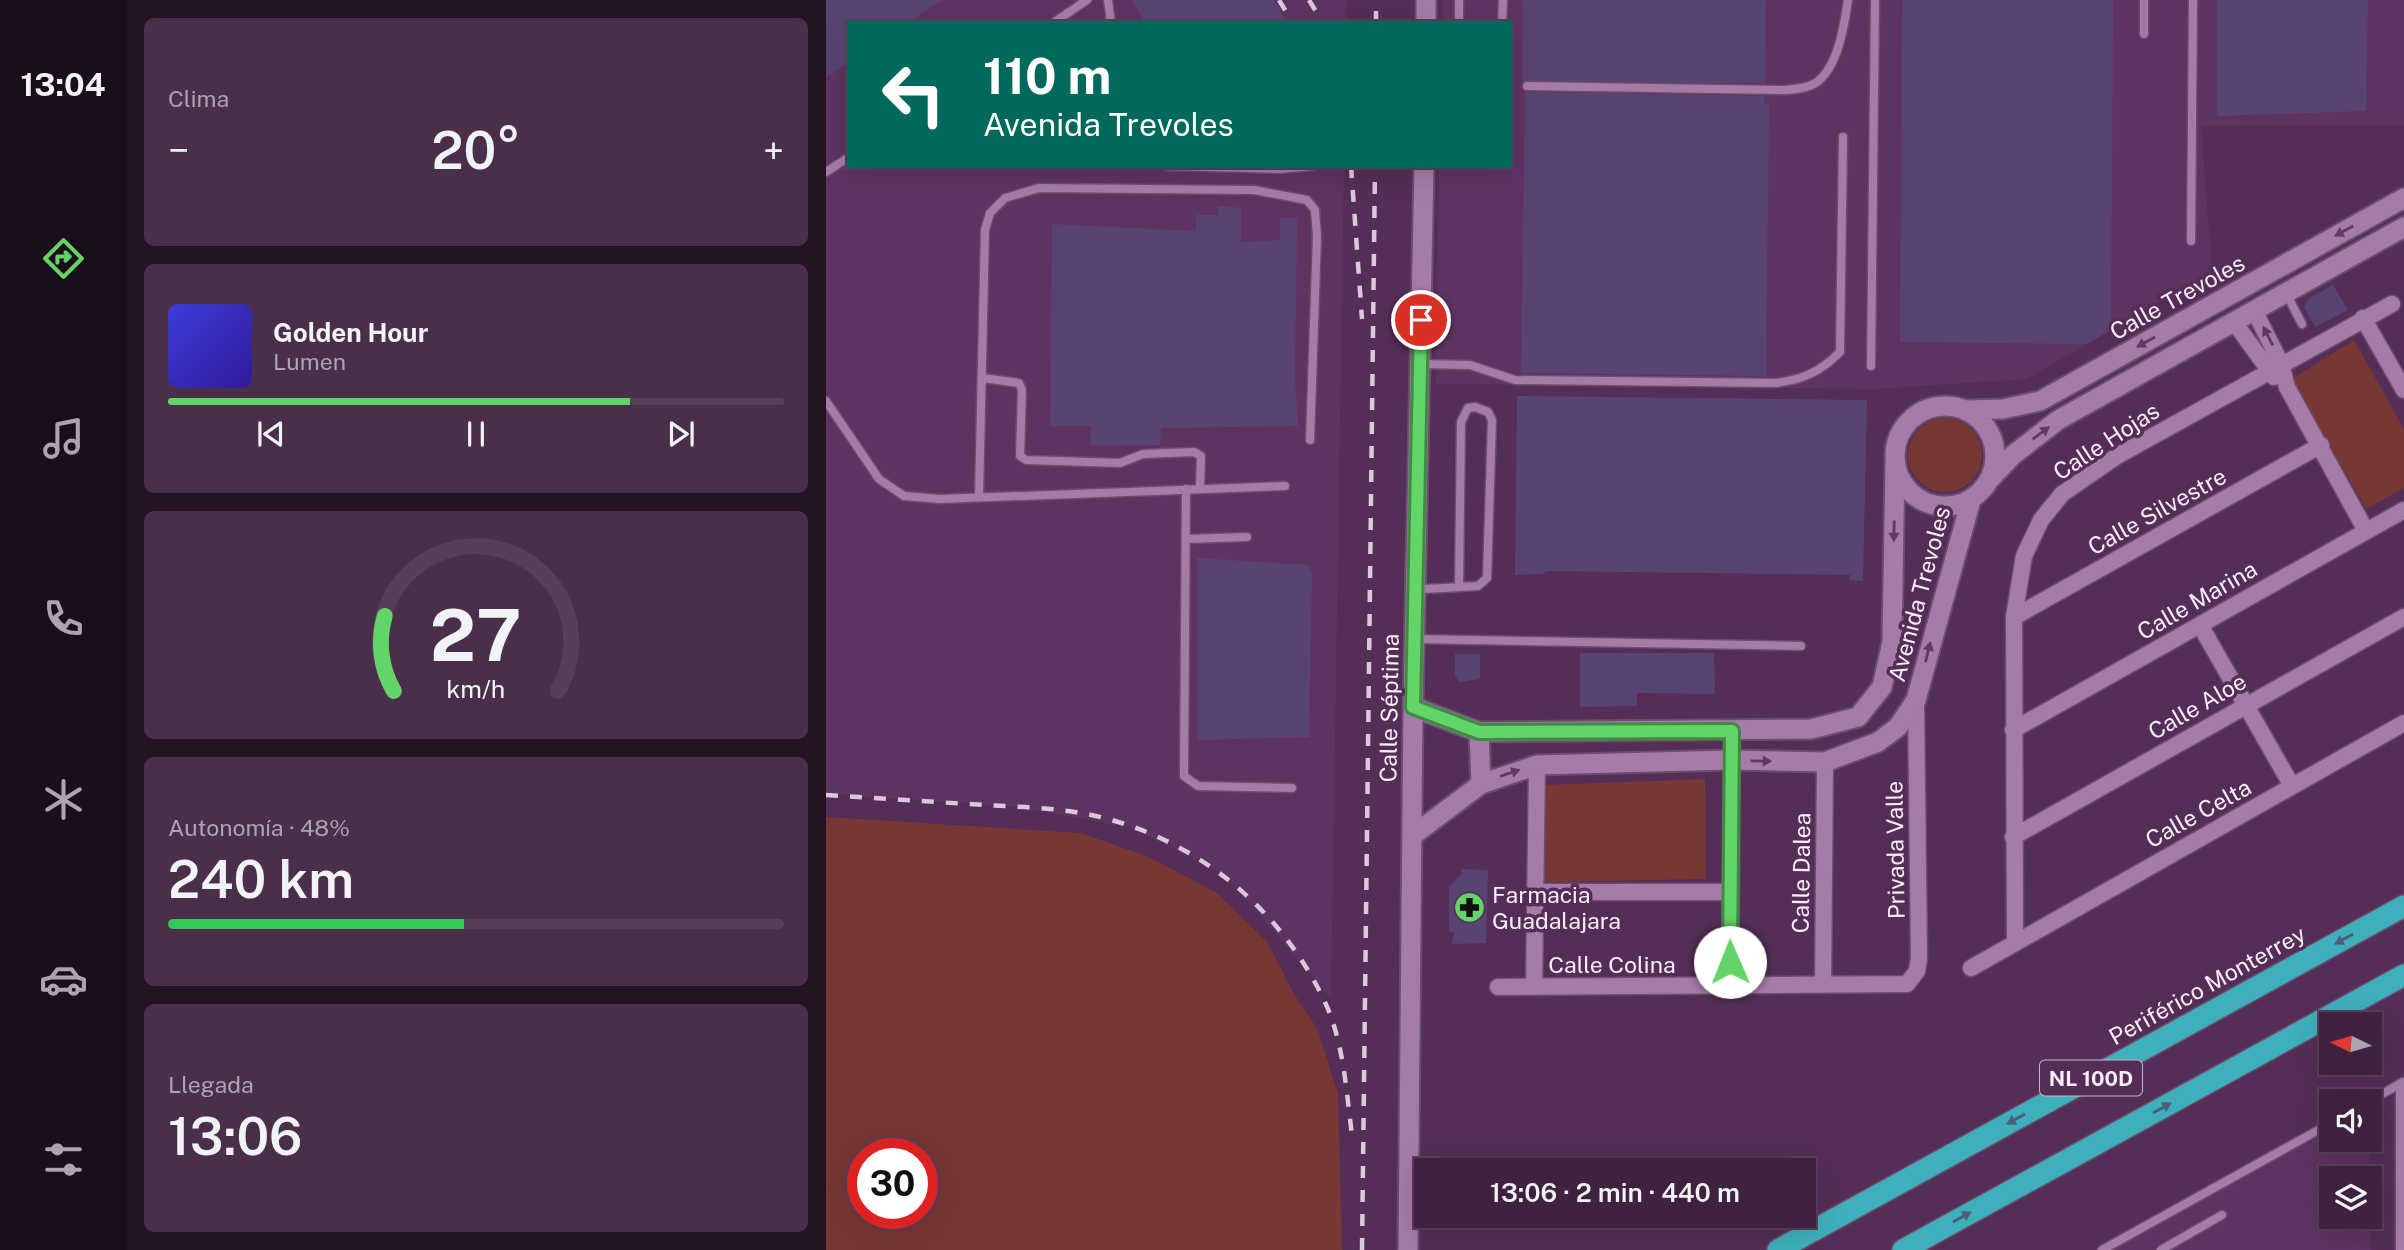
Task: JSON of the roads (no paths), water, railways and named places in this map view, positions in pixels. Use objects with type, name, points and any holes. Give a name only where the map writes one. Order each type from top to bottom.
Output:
[{"type":"highway","name":"Periférico Monterrey","points":[[1778,1250],[2404,906]]},
{"type":"highway","name":"NL 100D","points":[[1903,1250],[2404,975]]},
{"type":"street","points":[[1426,0],[1426,21]]},
{"type":"street","name":"Calle Séptima","points":[[1408,1250],[1414,639],[1424,168]]},
{"type":"street","name":"Calle Trevoles","points":[[1965,410],[2003,409],[2040,401],[2403,201]]},
{"type":"street","points":[[1991,478],[1995,458],[1992,438],[1981,421],[1965,410],[1948,406],[1930,408],[1914,416],[1902,429],[1896,445],[1895,463],[1904,486],[1923,502],[1947,507],[1971,500],[2014,455],[2058,420],[2404,226]]},
{"type":"street","name":"Calle Hojas","points":[[2015,942],[2014,617],[2024,556],[2041,520],[2062,494],[2117,456],[2392,304]]},
{"type":"street","points":[[2254,310],[2274,367]]},
{"type":"street","points":[[2364,318],[2404,390]]},
{"type":"street","points":[[2234,322],[2274,367],[2287,387],[2365,530]]},
{"type":"street","name":"Calle Silvestre","points":[[2014,617],[2321,445]]},
{"type":"street","name":"Avenida Trevoles","points":[[1413,707],[1479,732],[1732,731],[1833,726],[1858,717],[1882,687],[1892,642],[1895,463]]},
{"type":"street","name":"Avenida Trevoles","points":[[1412,836],[1481,784],[1537,765],[1730,760],[1825,762],[1878,742],[1898,727],[1916,700],[1971,500]]},
{"type":"street","name":"Calle Marina","points":[[2013,730],[2404,510]]},
{"type":"street","name":"Calle Aloe","points":[[2013,836],[2404,617]]},
{"type":"street","points":[[2200,625],[2292,786]]},
{"type":"street","name":"Privada Valle","points":[[1895,986],[1907,984],[1913,978],[1919,958],[1916,700]]},
{"type":"street","name":"Calle Celta","points":[[1971,968],[2404,723]]},
{"type":"street","points":[[1730,986],[1732,731]]},
{"type":"street","points":[[1479,732],[1481,784]]},
{"type":"street","name":"Calle Dalea","points":[[1823,985],[1825,762]]},
{"type":"street","points":[[1534,987],[1537,765]]},
{"type":"street","points":[[1534,892],[1729,892]]},
{"type":"street","name":"Calle Colina","points":[[1498,988],[1895,986]]},
{"type":"lane","points":[[1056,21],[1087,0]]},
{"type":"lane","points":[[1108,0],[1111,21]]},
{"type":"lane","points":[[1459,0],[1459,21]]},
{"type":"lane","points":[[1502,21],[1503,0]]},
{"type":"lane","points":[[1527,86],[1785,90],[1804,88],[1817,82],[1830,65],[1848,0]]},
{"type":"lane","points":[[1871,366],[1875,0]]},
{"type":"lane","points":[[2144,0],[2144,34]]},
{"type":"lane","points":[[2191,241],[2193,0]]},
{"type":"lane","points":[[1420,364],[1470,365],[1515,380],[1776,383],[1797,380],[1821,371],[1840,352],[1843,137]]},
{"type":"lane","points":[[826,172],[847,158]]},
{"type":"lane","points":[[1242,168],[1291,168]]},
{"type":"lane","points":[[979,497],[985,230],[990,213],[1005,198],[1039,188],[1254,190],[1307,200],[1315,210],[1317,236],[1310,440]]},
{"type":"lane","points":[[2286,292],[2302,324]]},
{"type":"lane","points":[[983,378],[1019,383],[1023,390],[1020,456],[1026,460],[1120,463],[1143,454],[1194,452],[1200,456],[1200,488]]},
{"type":"lane","points":[[826,401],[870,468],[890,489],[904,496],[921,499],[1285,486]]},
{"type":"lane","points":[[1416,589],[1459,587],[1478,586],[1487,578],[1492,420],[1488,412],[1475,407],[1468,408],[1461,422],[1459,587]]},
{"type":"lane","points":[[1186,489],[1184,776],[1198,786],[1292,788]]},
{"type":"lane","points":[[1186,539],[1247,537]]},
{"type":"lane","points":[[1414,639],[1801,646]]},
{"type":"lane","points":[[2382,1094],[2402,1083]]},
{"type":"lane","points":[[2400,1250],[2402,1083]]},
{"type":"lane","points":[[2102,1250],[2319,1130]]},
{"type":"lane","points":[[2161,1250],[2222,1215]]},
{"type":"railway","points":[[1279,0],[1292,21]]},
{"type":"railway","points":[[1309,0],[1322,21]]},
{"type":"railway","points":[[1376,0],[1376,21]]},
{"type":"railway","points":[[1351,168],[1362,319]]},
{"type":"railway","points":[[1362,1250],[1375,168]]},
{"type":"railway","points":[[826,795],[1083,813],[1133,827],[1200,860],[1231,882],[1259,907],[1306,967],[1324,1000],[1336,1032],[1352,1135]]},
{"type":"place","name":"Farmacia Guadalajara","points":[[1469,907]]}]
